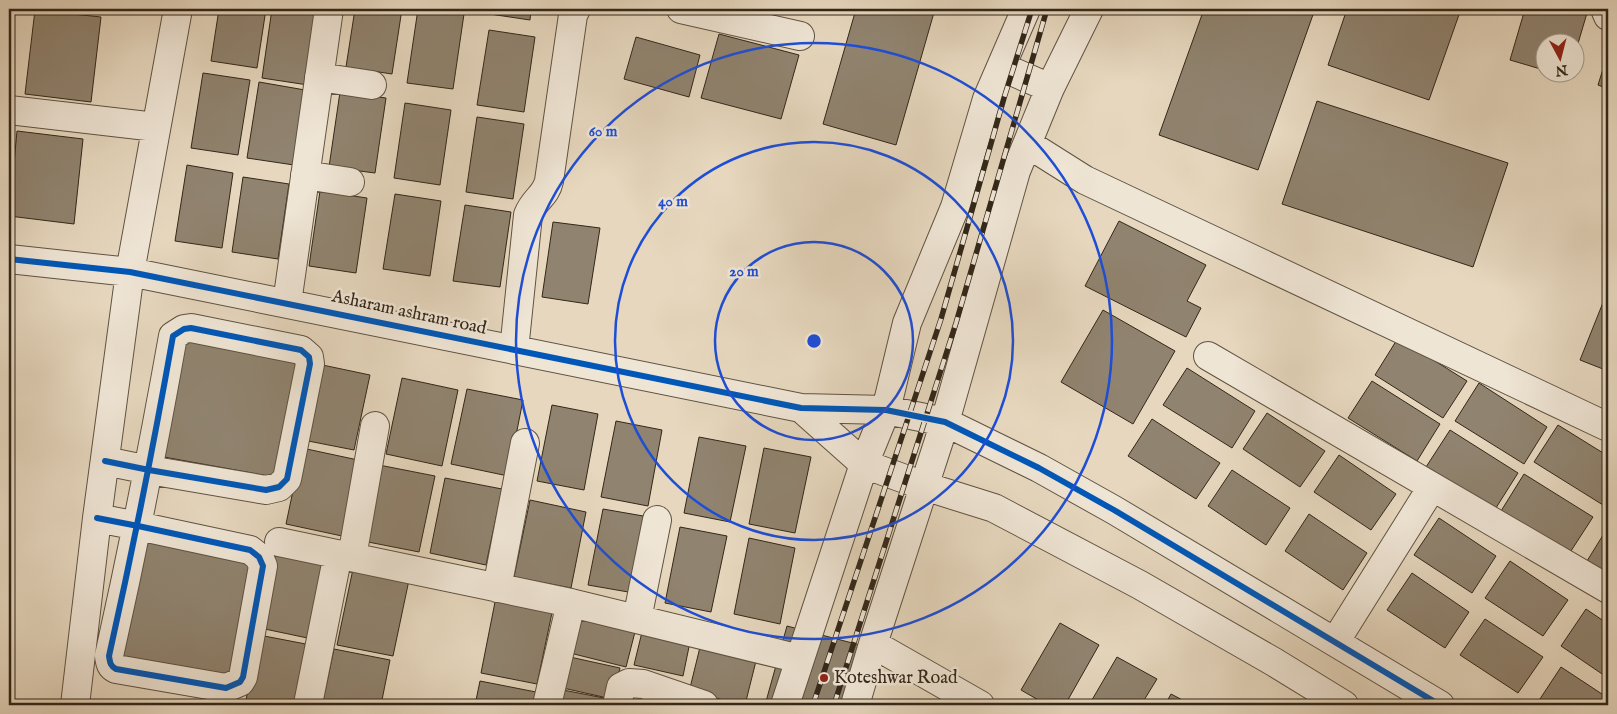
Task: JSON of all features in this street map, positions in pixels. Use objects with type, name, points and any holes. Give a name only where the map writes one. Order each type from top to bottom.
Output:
[{"type":"street","points":[[75,705],[97,518],[130,272],[178,9]]},
{"type":"street","points":[[287,303],[329,9]]},
{"type":"street","points":[[514,350],[528,216],[535,201],[547,190],[576,9]]},
{"type":"street","points":[[681,9],[800,36]]},
{"type":"street","points":[[785,705],[864,464],[886,410],[907,324],[955,207],[988,99],[1026,9]]},
{"type":"street","points":[[855,705],[945,422],[1016,171],[1050,88],[1089,9]]},
{"type":"street","points":[[1605,9],[1608,16]]},
{"type":"street","points":[[1002,67],[1050,88]]},
{"type":"street","points":[[319,77],[372,85]]},
{"type":"street","points":[[9,110],[156,127]]},
{"type":"street","points":[[1028,144],[1086,180],[1608,427]]},
{"type":"street","points":[[305,175],[350,182]]},
{"type":"street","name":"Asharam ashram road","points":[[9,259],[130,272],[801,408],[886,410],[945,422],[1039,468],[1106,505],[1440,705]]},
{"type":"street","points":[[97,518],[138,526],[250,550],[260,558],[263,566],[244,677],[240,682],[226,688],[116,669],[112,667],[109,656],[138,526],[149,470],[173,336],[178,332],[191,328],[301,350],[309,357],[310,364],[287,479],[279,487],[266,490],[149,470],[105,461]]},
{"type":"street","points":[[1208,356],[1608,589]]},
{"type":"street","points":[[801,408],[864,464],[924,486],[994,508],[1140,585],[1274,662],[1344,705]]},
{"type":"street","points":[[308,704],[375,426]]},
{"type":"street","points":[[497,588],[525,443]]},
{"type":"street","points":[[1335,642],[1432,487]]},
{"type":"street","points":[[637,619],[657,520]]},
{"type":"street","points":[[279,542],[571,603],[800,659]]},
{"type":"street","points":[[547,705],[571,603]]},
{"type":"street","points":[[873,644],[980,705]]},
{"type":"street","points":[[617,705],[621,687],[629,683],[643,684],[704,705]]},
{"type":"building","points":[[9,9],[14,9],[9,59]]},
{"type":"building","points":[[219,9],[266,9],[257,68],[211,61]]},
{"type":"building","points":[[272,9],[320,10],[308,85],[262,78]]},
{"type":"building","points":[[355,9],[402,9],[392,74],[346,67]]},
{"type":"building","points":[[418,9],[464,14],[453,89],[407,83]]},
{"type":"building","points":[[484,9],[531,9],[530,20],[483,13]]},
{"type":"building","points":[[856,9],[935,9],[896,145],[823,124]]},
{"type":"building","points":[[1204,9],[1315,9],[1258,170],[1159,135]]},
{"type":"building","points":[[1347,9],[1461,9],[1429,100],[1328,65]]},
{"type":"building","points":[[1525,9],[1575,9],[1587,13],[1581,32],[1534,32],[1534,67],[1510,60]]},
{"type":"building","points":[[35,10],[101,17],[91,102],[25,94]]},
{"type":"building","points":[[489,30],[535,37],[524,112],[477,105]]},
{"type":"building","points":[[719,34],[799,55],[781,119],[701,98]]},
{"type":"building","points":[[636,37],[700,55],[689,97],[624,79]]},
{"type":"building","points":[[1608,53],[1608,89],[1598,85]]},
{"type":"building","points":[[203,73],[250,80],[238,155],[191,148]]},
{"type":"building","points":[[259,82],[305,90],[294,165],[247,158]]},
{"type":"building","points":[[340,92],[386,98],[375,173],[329,167]]},
{"type":"building","points":[[1317,101],[1508,163],[1473,267],[1282,204]]},
{"type":"building","points":[[405,103],[451,110],[440,185],[394,178]]},
{"type":"building","points":[[477,117],[524,124],[513,199],[466,192]]},
{"type":"building","points":[[17,131],[83,139],[74,224],[9,216]]},
{"type":"building","points":[[187,165],[233,173],[222,248],[175,241]]},
{"type":"building","points":[[243,177],[289,184],[278,259],[232,252]]},
{"type":"building","points":[[320,191],[367,198],[356,273],[309,266]]},
{"type":"building","points":[[395,194],[441,201],[430,276],[383,269]]},
{"type":"building","points":[[465,205],[511,212],[500,287],[453,281]]},
{"type":"building","points":[[1119,221],[1206,265],[1187,301],[1201,308],[1186,337],[1085,286]]},
{"type":"building","points":[[553,222],[600,228],[588,304],[542,297]]},
{"type":"building","points":[[1604,300],[1608,302],[1608,371],[1580,360]]},
{"type":"building","points":[[1103,310],[1175,351],[1133,424],[1061,382]]},
{"type":"building","points":[[186,337],[301,358],[279,478],[164,457]]},
{"type":"building","points":[[1398,338],[1467,381],[1443,418],[1375,375]]},
{"type":"building","points":[[313,363],[370,375],[354,450],[298,439]]},
{"type":"building","points":[[1187,368],[1255,411],[1232,448],[1163,405]]},
{"type":"building","points":[[402,378],[458,390],[442,466],[386,454]]},
{"type":"building","points":[[1372,381],[1440,424],[1417,461],[1348,418]]},
{"type":"building","points":[[1479,383],[1547,427],[1524,464],[1455,421]]},
{"type":"building","points":[[467,389],[523,400],[508,476],[451,464]]},
{"type":"building","points":[[552,405],[598,414],[584,490],[537,481]]},
{"type":"building","points":[[1267,413],[1325,451],[1300,487],[1243,449]]},
{"type":"building","points":[[1152,419],[1220,463],[1196,499],[1128,456]]},
{"type":"building","points":[[616,421],[662,430],[648,506],[601,497]]},
{"type":"building","points":[[1558,425],[1608,456],[1608,496],[1603,505],[1534,462]]},
{"type":"building","points":[[1450,430],[1518,473],[1494,511],[1426,467]]},
{"type":"building","points":[[699,437],[746,446],[730,522],[684,513]]},
{"type":"building","points":[[302,448],[358,460],[342,536],[286,524]]},
{"type":"building","points":[[764,448],[811,457],[795,533],[749,524]]},
{"type":"building","points":[[1339,455],[1396,494],[1371,530],[1314,492]]},
{"type":"building","points":[[379,465],[435,476],[419,552],[363,541]]},
{"type":"building","points":[[1232,470],[1290,508],[1266,545],[1208,506]]},
{"type":"building","points":[[1524,474],[1593,517],[1569,554],[1501,511]]},
{"type":"building","points":[[445,478],[502,489],[486,565],[430,553]]},
{"type":"building","points":[[530,500],[586,512],[571,588],[514,577]]},
{"type":"building","points":[[603,509],[649,517],[634,593],[588,585]]},
{"type":"building","points":[[1309,514],[1367,553],[1343,590],[1285,551]]},
{"type":"building","points":[[1439,518],[1496,556],[1472,593],[1414,555]]},
{"type":"building","points":[[680,527],[727,536],[711,612],[665,603]]},
{"type":"building","points":[[1608,527],[1608,575],[1587,561]]},
{"type":"building","points":[[749,538],[795,548],[780,624],[734,614]]},
{"type":"building","points":[[140,541],[255,561],[234,681],[118,661]]},
{"type":"building","points":[[276,552],[332,563],[317,640],[260,628]]},
{"type":"building","points":[[1510,561],[1568,600],[1543,636],[1485,598]]},
{"type":"building","points":[[353,569],[409,580],[393,656],[337,645]]},
{"type":"building","points":[[1412,573],[1469,612],[1445,648],[1387,610]]},
{"type":"building","points":[[496,597],[553,608],[537,684],[481,673]]},
{"type":"building","points":[[1586,609],[1608,624],[1608,678],[1561,646]]},
{"type":"building","points":[[580,614],[636,628],[626,667],[570,653]]},
{"type":"building","points":[[1485,619],[1543,657],[1518,693],[1460,655]]},
{"type":"building","points":[[1060,623],[1099,645],[1065,705],[1047,705],[1021,690]]},
{"type":"building","name":"Koteshwar Road","points":[[787,626],[883,651],[868,705],[765,705]]},
{"type":"building","points":[[642,632],[690,642],[683,676],[634,665]]},
{"type":"building","points":[[259,635],[316,646],[304,705],[245,705]]},
{"type":"building","points":[[702,639],[758,653],[745,705],[689,692]]},
{"type":"building","points":[[334,649],[390,660],[381,705],[322,705]]},
{"type":"building","points":[[570,657],[620,668],[612,699],[563,688]]},
{"type":"building","points":[[1117,657],[1157,679],[1141,705],[1089,705]]},
{"type":"building","points":[[1561,667],[1608,698],[1608,705],[1536,705]]},
{"type":"building","points":[[480,681],[536,692],[534,705],[475,705]]},
{"type":"building","points":[[553,688],[609,699],[608,705],[550,705]]},
{"type":"building","points":[[1171,694],[1192,705],[1165,705]]},
{"type":"railway","points":[[813,705],[941,319],[1004,98],[1032,9]]},
{"type":"railway","points":[[834,705],[956,323],[1047,9]]},
{"type":"cycle path","points":[[9,259],[130,272],[801,408],[886,410],[945,422],[1039,468],[1114,510],[1440,705]]},
{"type":"cycle path","points":[[97,518],[138,526],[250,550],[259,557],[263,566],[243,677],[240,682],[226,688],[116,669],[111,665],[109,656],[135,536],[143,496],[151,456],[173,336],[184,329],[191,328],[301,350],[309,357],[310,364],[287,479],[279,487],[266,490],[149,470],[105,461]]},
{"type":"place","name":"Koteshwar Road","points":[[824,678]]}]
